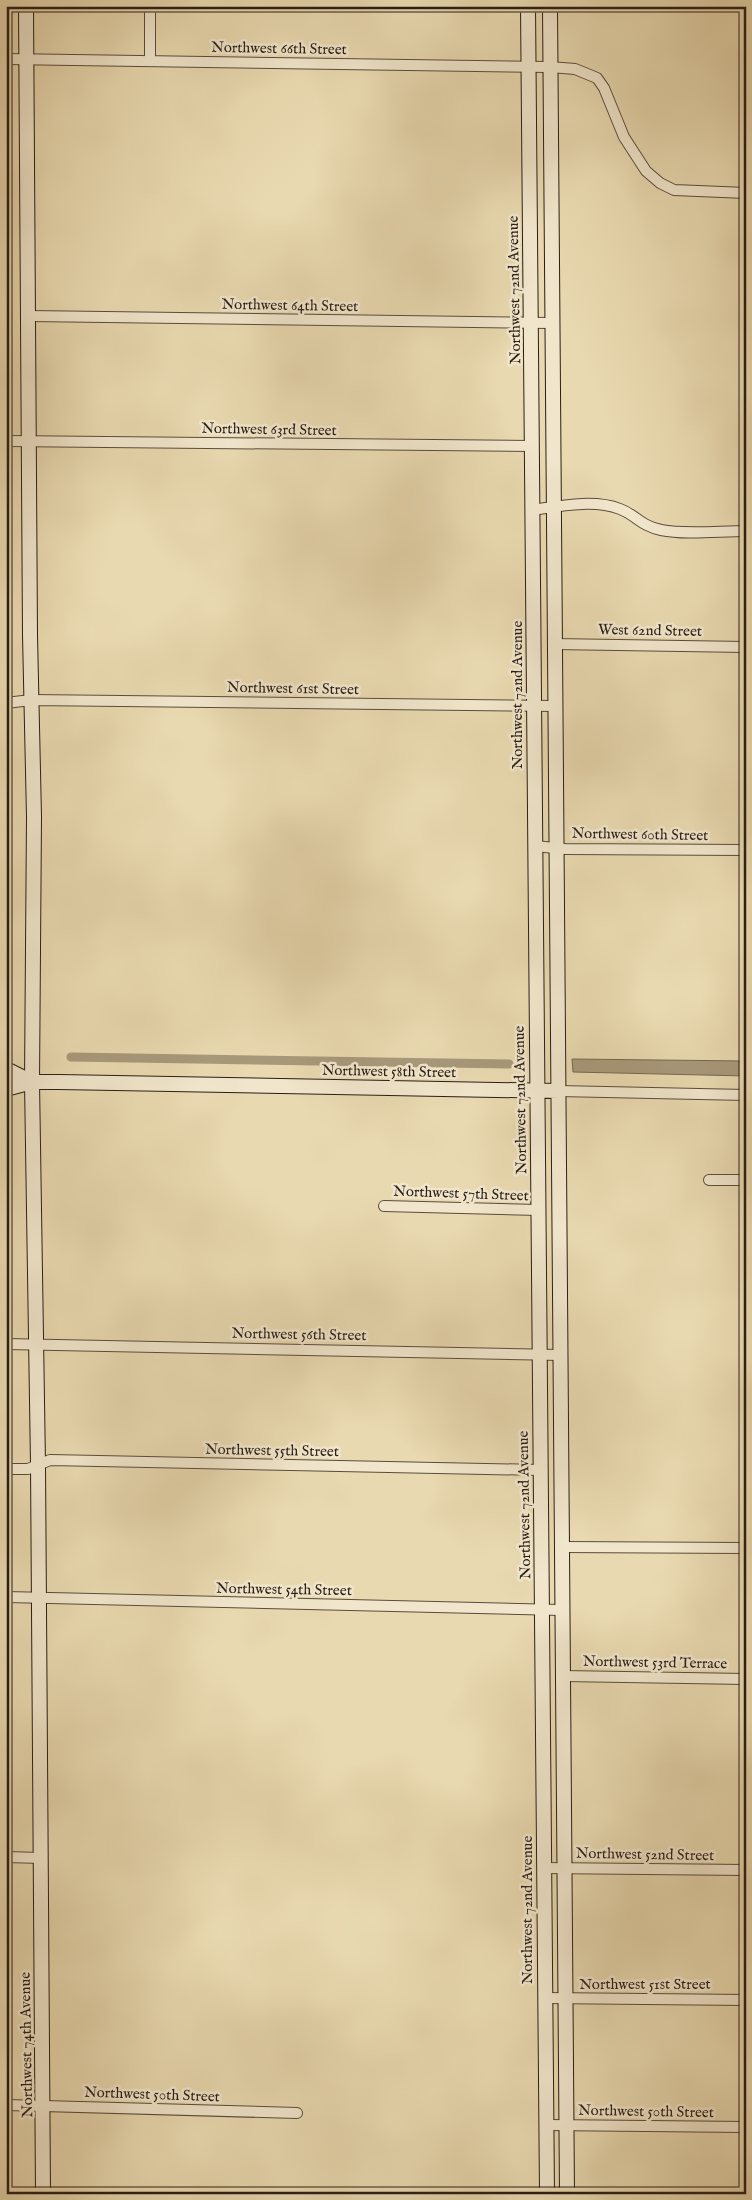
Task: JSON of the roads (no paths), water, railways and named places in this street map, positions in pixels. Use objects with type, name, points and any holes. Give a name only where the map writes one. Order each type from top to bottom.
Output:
[{"type":"main road","name":"Northwest 74th Avenue","points":[[26,6],[34,817],[32,1082],[37,1345],[43,2194]]},
{"type":"main road","name":"Northwest 72nd Avenue","points":[[528,6],[547,2194]]},
{"type":"main road","points":[[550,6],[553,644],[567,2194]]},
{"type":"main road","name":"Northwest 58th Street","points":[[6,1069],[32,1082]]},
{"type":"main road","name":"Northwest 58th Street","points":[[6,1089],[32,1082],[558,1091]]},
{"type":"street","points":[[150,6],[150,60]]},
{"type":"street","name":"Northwest 66th Street","points":[[6,59],[550,67],[575,69],[597,78],[604,88],[624,137],[646,171],[660,182],[674,190],[746,193]]},
{"type":"street","name":"Northwest 64th Street","points":[[29,316],[551,323]]},
{"type":"street","name":"Northwest 63rd Street","points":[[6,441],[532,446]]},
{"type":"street","points":[[532,510],[567,504],[615,507],[627,512],[642,524],[666,531],[746,531]]},
{"type":"street","name":"West 62nd Street","points":[[553,644],[746,647]]},
{"type":"street","name":"Northwest 61st Street","points":[[6,704],[32,700],[554,706]]},
{"type":"street","name":"Northwest 60th Street","points":[[535,846],[555,848],[746,850]]},
{"type":"street","name":"Northwest 58th Street","points":[[558,1091],[746,1095]]},
{"type":"street","points":[[709,1180],[746,1180]]},
{"type":"street","name":"Northwest 57th Street","points":[[384,1206],[538,1210]]},
{"type":"street","name":"Northwest 56th Street","points":[[6,1344],[560,1355]]},
{"type":"street","name":"Northwest 55th Street","points":[[6,1469],[28,1469],[50,1460],[540,1470]]},
{"type":"street","points":[[562,1547],[746,1548]]},
{"type":"street","name":"Northwest 54th Street","points":[[6,1597],[561,1610]]},
{"type":"street","name":"Northwest 53rd Terrace","points":[[563,1676],[746,1679]]},
{"type":"street","points":[[6,1857],[40,1858]]},
{"type":"street","name":"Northwest 52nd Street","points":[[543,1868],[746,1870]]},
{"type":"street","name":"Northwest 51st Street","points":[[544,1998],[746,2000]]},
{"type":"street","name":"Northwest 50th Street","points":[[6,2105],[297,2113]]},
{"type":"street","name":"Northwest 50th Street","points":[[546,2125],[746,2127]]},
{"type":"waterway","points":[[71,1057],[509,1064]]}]
